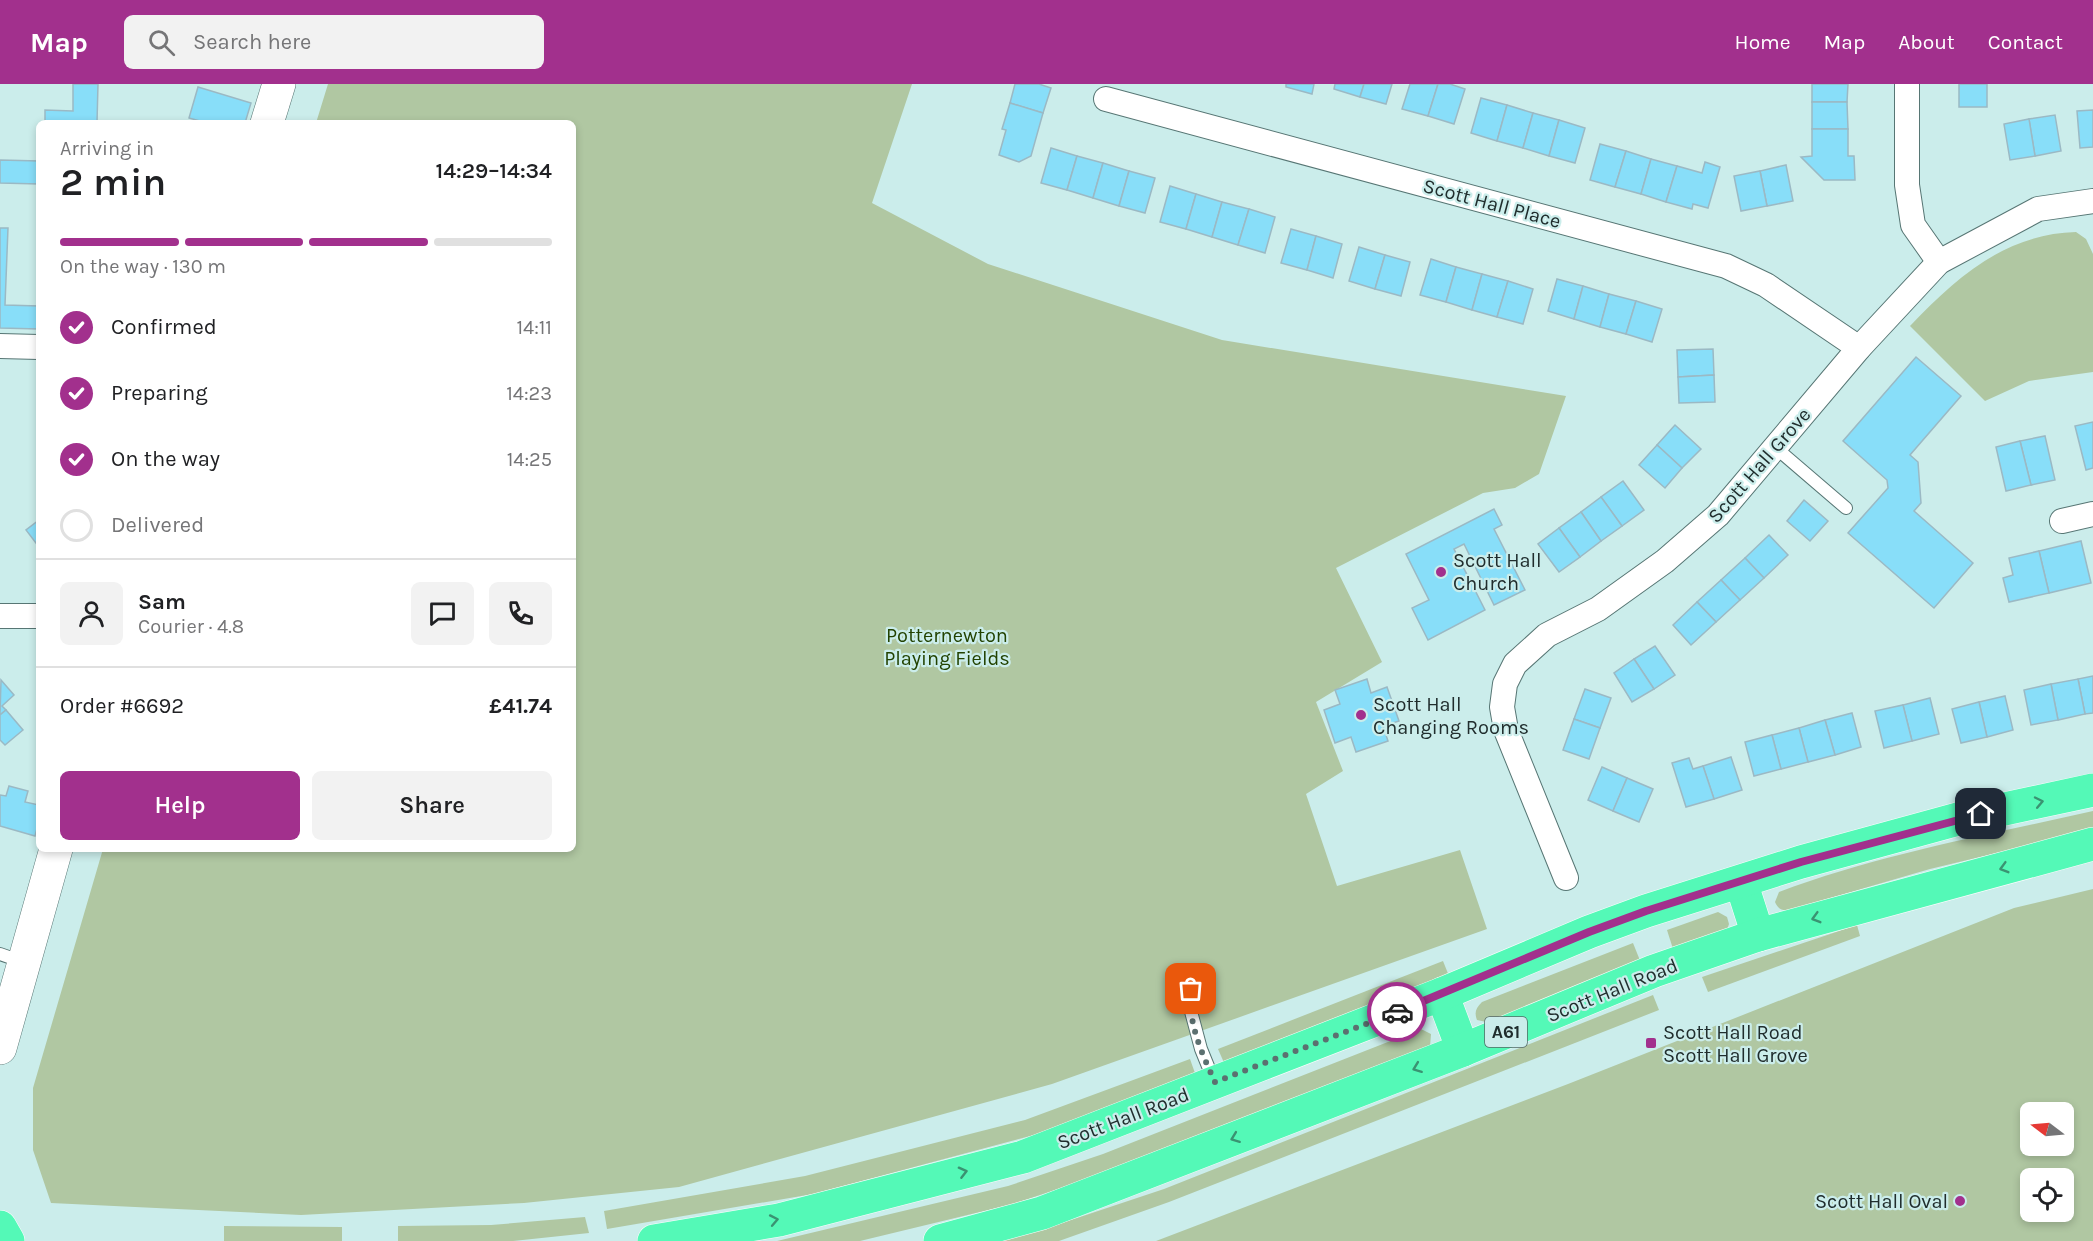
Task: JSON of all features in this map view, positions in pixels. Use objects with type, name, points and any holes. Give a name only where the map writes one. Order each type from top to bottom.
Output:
[{"type":"highway","name":"Scott Hall Road","points":[[654,1241],[743,1233],[779,1220],[1023,1157],[1442,994],[1589,932],[1646,911],[1801,862],[1958,819],[2093,790]]},
{"type":"highway","name":"Scott Hall Road","points":[[940,1241],[1042,1213],[1463,1050],[1654,971],[1758,935],[2093,844]]},
{"type":"highway","points":[[1741,882],[1758,935]]},
{"type":"highway","points":[[1442,994],[1463,1050]]},
{"type":"main road","points":[[268,120],[279,84]]},
{"type":"main road","points":[[0,1048],[12,958],[55,852]]},
{"type":"street","points":[[1907,84],[1907,185],[1912,225],[1938,262]]},
{"type":"street","name":"Scott Hall Place","points":[[1106,99],[1726,266],[1766,285],[1858,348]]},
{"type":"street","name":"Scott Hall Grove","points":[[1566,878],[1506,730],[1502,707],[1505,684],[1515,664],[1547,635],[1598,609],[1665,561],[1718,515],[1858,348],[1938,262],[2038,209],[2093,201]]},
{"type":"street","points":[[0,346],[36,347]]},
{"type":"street","points":[[2062,520],[2093,514]]},
{"type":"street","points":[[0,616],[36,616]]},
{"type":"lane","points":[[1776,448],[1846,508]]},
{"type":"lane","points":[[1193,975],[1190,1004],[1201,1049],[1215,1082]]},
{"type":"green space","name":"Potternewton Playing Fields","points":[[328,84],[912,84],[872,203],[988,264],[1222,340],[1566,396],[1539,474],[1515,488],[1483,493],[1336,568],[1382,662],[1316,702],[1343,771],[1306,794],[1337,886],[1460,850],[1487,929],[1052,1084],[679,1187],[524,1203],[301,1215],[51,1203],[33,1150],[33,1088],[102,852],[576,852],[576,120],[317,120]]},
{"type":"green space","points":[[2076,232],[2086,239],[2093,254],[2093,372],[2029,381],[1985,401],[1910,326],[1964,275],[1984,261],[2027,241]]},
{"type":"green space","points":[[2093,811],[2093,830],[1930,869],[1789,910],[1781,909],[1775,902],[1779,892],[1856,867],[1934,846]]},
{"type":"green space","points":[[2093,889],[2093,1241],[1156,1241],[1568,1084],[2014,908]]},
{"type":"green space","points":[[1718,912],[1727,917],[1729,924],[1727,930],[1673,949],[1667,930]]},
{"type":"green space","points":[[1857,925],[1860,936],[1708,992],[1702,977]]},
{"type":"green space","points":[[1633,943],[1641,963],[1491,1023],[1477,1020],[1476,1010],[1482,1002]]},
{"type":"green space","points":[[1443,961],[1449,976],[1225,1065],[1218,1049]]},
{"type":"green space","points":[[1653,995],[1659,1010],[1169,1202],[1059,1241],[1001,1241],[1164,1189]]},
{"type":"green space","points":[[1421,1029],[1431,1034],[1430,1047],[1109,1172],[1013,1204],[860,1241],[777,1241],[1008,1186],[1103,1154]]},
{"type":"green space","points":[[1190,1059],[1196,1076],[1034,1135],[813,1194],[607,1229],[604,1211],[805,1176],[1025,1120]]},
{"type":"green space","points":[[585,1217],[589,1233],[513,1241],[398,1241],[398,1226],[491,1225]]},
{"type":"green space","points":[[224,1226],[342,1227],[342,1241],[224,1241]]},
{"type":"building","points":[[73,84],[98,84],[97,120],[45,120],[45,110],[73,111]]},
{"type":"building","points":[[1015,84],[1039,84],[1051,88],[1043,113],[1010,103]]},
{"type":"building","points":[[1286,84],[1314,84],[1312,94],[1286,87]]},
{"type":"building","points":[[1335,84],[1364,84],[1360,97],[1334,89]]},
{"type":"building","points":[[1364,84],[1392,84],[1386,104],[1360,97]]},
{"type":"building","points":[[1410,84],[1438,84],[1428,116],[1402,109]]},
{"type":"building","points":[[1438,84],[1450,84],[1465,89],[1454,124],[1428,116]]},
{"type":"building","points":[[1812,84],[1848,84],[1847,102],[1812,102]]},
{"type":"building","points":[[1959,84],[1987,84],[1987,107],[1959,107]]},
{"type":"building","points":[[198,87],[251,103],[246,120],[189,118]]},
{"type":"building","points":[[1481,98],[1507,105],[1497,141],[1471,133]]},
{"type":"building","points":[[1812,102],[1847,102],[1848,129],[1812,129]]},
{"type":"building","points":[[1010,103],[1043,113],[1031,156],[1019,162],[999,155],[1006,130],[1002,129]]},
{"type":"building","points":[[1507,105],[1533,113],[1523,148],[1497,141]]},
{"type":"building","points":[[2093,110],[2093,147],[2080,148],[2077,111]]},
{"type":"building","points":[[1533,113],[1559,120],[1549,156],[1523,148]]},
{"type":"building","points":[[2055,115],[2061,151],[2035,156],[2029,119]]},
{"type":"building","points":[[2029,119],[2035,156],[2010,160],[2004,124]]},
{"type":"building","points":[[1559,120],[1585,128],[1575,163],[1549,156]]},
{"type":"building","points":[[1812,129],[1848,129],[1848,156],[1854,156],[1855,180],[1824,180],[1801,157],[1812,156]]},
{"type":"building","points":[[1600,144],[1626,151],[1615,187],[1590,180]]},
{"type":"building","points":[[1051,148],[1077,156],[1067,190],[1041,183]]},
{"type":"building","points":[[1626,151],[1651,159],[1641,194],[1615,187]]},
{"type":"building","points":[[1077,156],[1103,163],[1093,198],[1067,190]]},
{"type":"building","points":[[1651,159],[1677,166],[1666,202],[1641,194]]},
{"type":"building","points":[[0,160],[36,161],[36,184],[0,183]]},
{"type":"building","points":[[1705,162],[1720,167],[1708,208],[1693,204],[1692,209],[1666,202],[1677,166],[1702,173]]},
{"type":"building","points":[[1103,163],[1129,171],[1119,206],[1093,198]]},
{"type":"building","points":[[1786,165],[1793,201],[1767,206],[1760,171]]},
{"type":"building","points":[[1129,171],[1155,178],[1145,213],[1119,206]]},
{"type":"building","points":[[1760,171],[1767,206],[1741,211],[1734,176]]},
{"type":"building","points":[[1170,186],[1196,194],[1186,229],[1160,222]]},
{"type":"building","points":[[1196,194],[1222,202],[1212,237],[1186,229]]},
{"type":"building","points":[[1222,202],[1249,209],[1238,245],[1212,237]]},
{"type":"building","points":[[1249,209],[1275,217],[1265,253],[1238,245]]},
{"type":"building","points":[[0,228],[8,228],[5,305],[36,306],[36,329],[0,328]]},
{"type":"building","points":[[1291,229],[1316,236],[1307,270],[1281,263]]},
{"type":"building","points":[[1316,236],[1342,244],[1333,278],[1307,270]]},
{"type":"building","points":[[1359,247],[1385,255],[1375,289],[1349,281]]},
{"type":"building","points":[[1385,255],[1410,262],[1401,296],[1375,289]]},
{"type":"building","points":[[1431,259],[1456,267],[1446,302],[1420,295]]},
{"type":"building","points":[[1456,267],[1482,274],[1472,310],[1446,302]]},
{"type":"building","points":[[1482,274],[1508,281],[1497,317],[1472,310]]},
{"type":"building","points":[[1557,279],[1583,286],[1574,319],[1548,311]]},
{"type":"building","points":[[1508,281],[1533,289],[1523,324],[1497,317]]},
{"type":"building","points":[[1583,286],[1609,294],[1600,327],[1574,319]]},
{"type":"building","points":[[1609,294],[1636,301],[1626,334],[1600,327]]},
{"type":"building","points":[[1636,301],[1662,309],[1652,342],[1626,334]]},
{"type":"building","points":[[1713,349],[1714,375],[1678,377],[1677,350]]},
{"type":"building","points":[[1916,357],[1961,396],[1910,455],[1918,462],[1921,503],[1914,511],[1973,563],[1934,608],[1848,533],[1888,488],[1887,480],[1843,441]]},
{"type":"building","points":[[1714,375],[1715,402],[1679,403],[1678,377]]},
{"type":"building","points":[[2093,422],[2093,468],[2086,470],[2075,426]]},
{"type":"building","points":[[1675,425],[1701,449],[1682,468],[1657,445]]},
{"type":"building","points":[[2045,436],[2055,480],[2031,485],[2020,441]]},
{"type":"building","points":[[2020,441],[2031,485],[2006,491],[1996,447]]},
{"type":"building","points":[[1657,445],[1682,468],[1665,488],[1639,465]]},
{"type":"building","points":[[1623,481],[1644,510],[1622,526],[1601,497]]},
{"type":"building","points":[[1601,497],[1622,526],[1601,541],[1581,512]]},
{"type":"building","points":[[1804,500],[1828,521],[1810,541],[1787,521]]},
{"type":"building","name":"Scott Hall Church","points":[[1494,509],[1502,525],[1494,529],[1525,590],[1494,605],[1464,544],[1454,549],[1485,610],[1428,640],[1412,608],[1429,600],[1406,554]]},
{"type":"building","points":[[1581,512],[1601,541],[1580,557],[1559,528]]},
{"type":"building","points":[[36,522],[36,543],[26,530]]},
{"type":"building","points":[[1559,528],[1580,557],[1559,572],[1538,544]]},
{"type":"building","points":[[1769,535],[1788,555],[1764,578],[1745,558]]},
{"type":"building","points":[[2081,541],[2091,583],[2049,593],[2039,551]]},
{"type":"building","points":[[2039,551],[2049,593],[2009,602],[2003,578],[2013,575],[2009,558]]},
{"type":"building","points":[[1745,558],[1764,578],[1740,600],[1721,580]]},
{"type":"building","points":[[1721,580],[1740,600],[1716,622],[1697,602]]},
{"type":"building","points":[[1697,602],[1716,622],[1691,645],[1673,625]]},
{"type":"building","points":[[1655,646],[1675,675],[1654,689],[1634,659]]},
{"type":"building","points":[[1634,659],[1654,689],[1632,702],[1614,673]]},
{"type":"building","points":[[2093,676],[2093,713],[2085,714],[2078,679]]},
{"type":"building","name":"Scott Hall Changing Rooms","points":[[1367,679],[1371,693],[1387,687],[1399,721],[1383,726],[1388,741],[1356,752],[1351,737],[1335,743],[1324,710],[1340,704],[1335,690]]},
{"type":"building","points":[[2078,679],[2085,714],[2058,720],[2051,684]]},
{"type":"building","points":[[1,680],[14,695],[2,706],[6,710],[0,715]]},
{"type":"building","points":[[2051,684],[2058,720],[2031,725],[2024,690]]},
{"type":"building","points":[[1585,689],[1611,698],[1600,728],[1574,719]]},
{"type":"building","points":[[2005,696],[2013,730],[1987,737],[1979,702]]},
{"type":"building","points":[[1930,698],[1939,734],[1912,741],[1903,705]]},
{"type":"building","points":[[1979,702],[1987,737],[1961,743],[1952,709]]},
{"type":"building","points":[[1903,705],[1912,741],[1884,748],[1875,711]]},
{"type":"building","points":[[6,710],[23,730],[5,745],[0,740],[0,715]]},
{"type":"building","points":[[1852,713],[1861,747],[1835,755],[1825,720]]},
{"type":"building","points":[[1574,719],[1600,728],[1589,759],[1563,750]]},
{"type":"building","points":[[1825,720],[1835,755],[1808,762],[1799,728]]},
{"type":"building","points":[[1799,728],[1808,762],[1781,769],[1772,735]]},
{"type":"building","points":[[1772,735],[1781,769],[1754,776],[1745,742]]},
{"type":"building","points":[[1731,757],[1742,790],[1714,799],[1703,766]]},
{"type":"building","points":[[1689,758],[1693,769],[1703,766],[1714,799],[1686,807],[1672,763]]},
{"type":"building","points":[[1602,767],[1627,778],[1613,811],[1588,800]]},
{"type":"building","points":[[1627,778],[1653,789],[1639,822],[1613,811]]},
{"type":"building","points":[[9,786],[28,791],[25,802],[36,804],[35,836],[0,826],[0,795],[6,796]]},
{"type":"way so far","points":[[1191,989],[1190,1004],[1201,1049],[1215,1082],[1397,1012]]},
{"type":"place","name":"Scott Hall Church","points":[[1441,572]]},
{"type":"place","name":"Scott Hall Changing Rooms","points":[[1361,715]]},
{"type":"place","name":"Scott Hall Road Scott Hall Grove","points":[[1651,1043]]},
{"type":"place","name":"Scott Hall Oval","points":[[1960,1201]]},
{"type":"route","points":[[1397,1012],[1551,950],[1589,932],[1646,911],[1801,862],[1981,814]]}]
